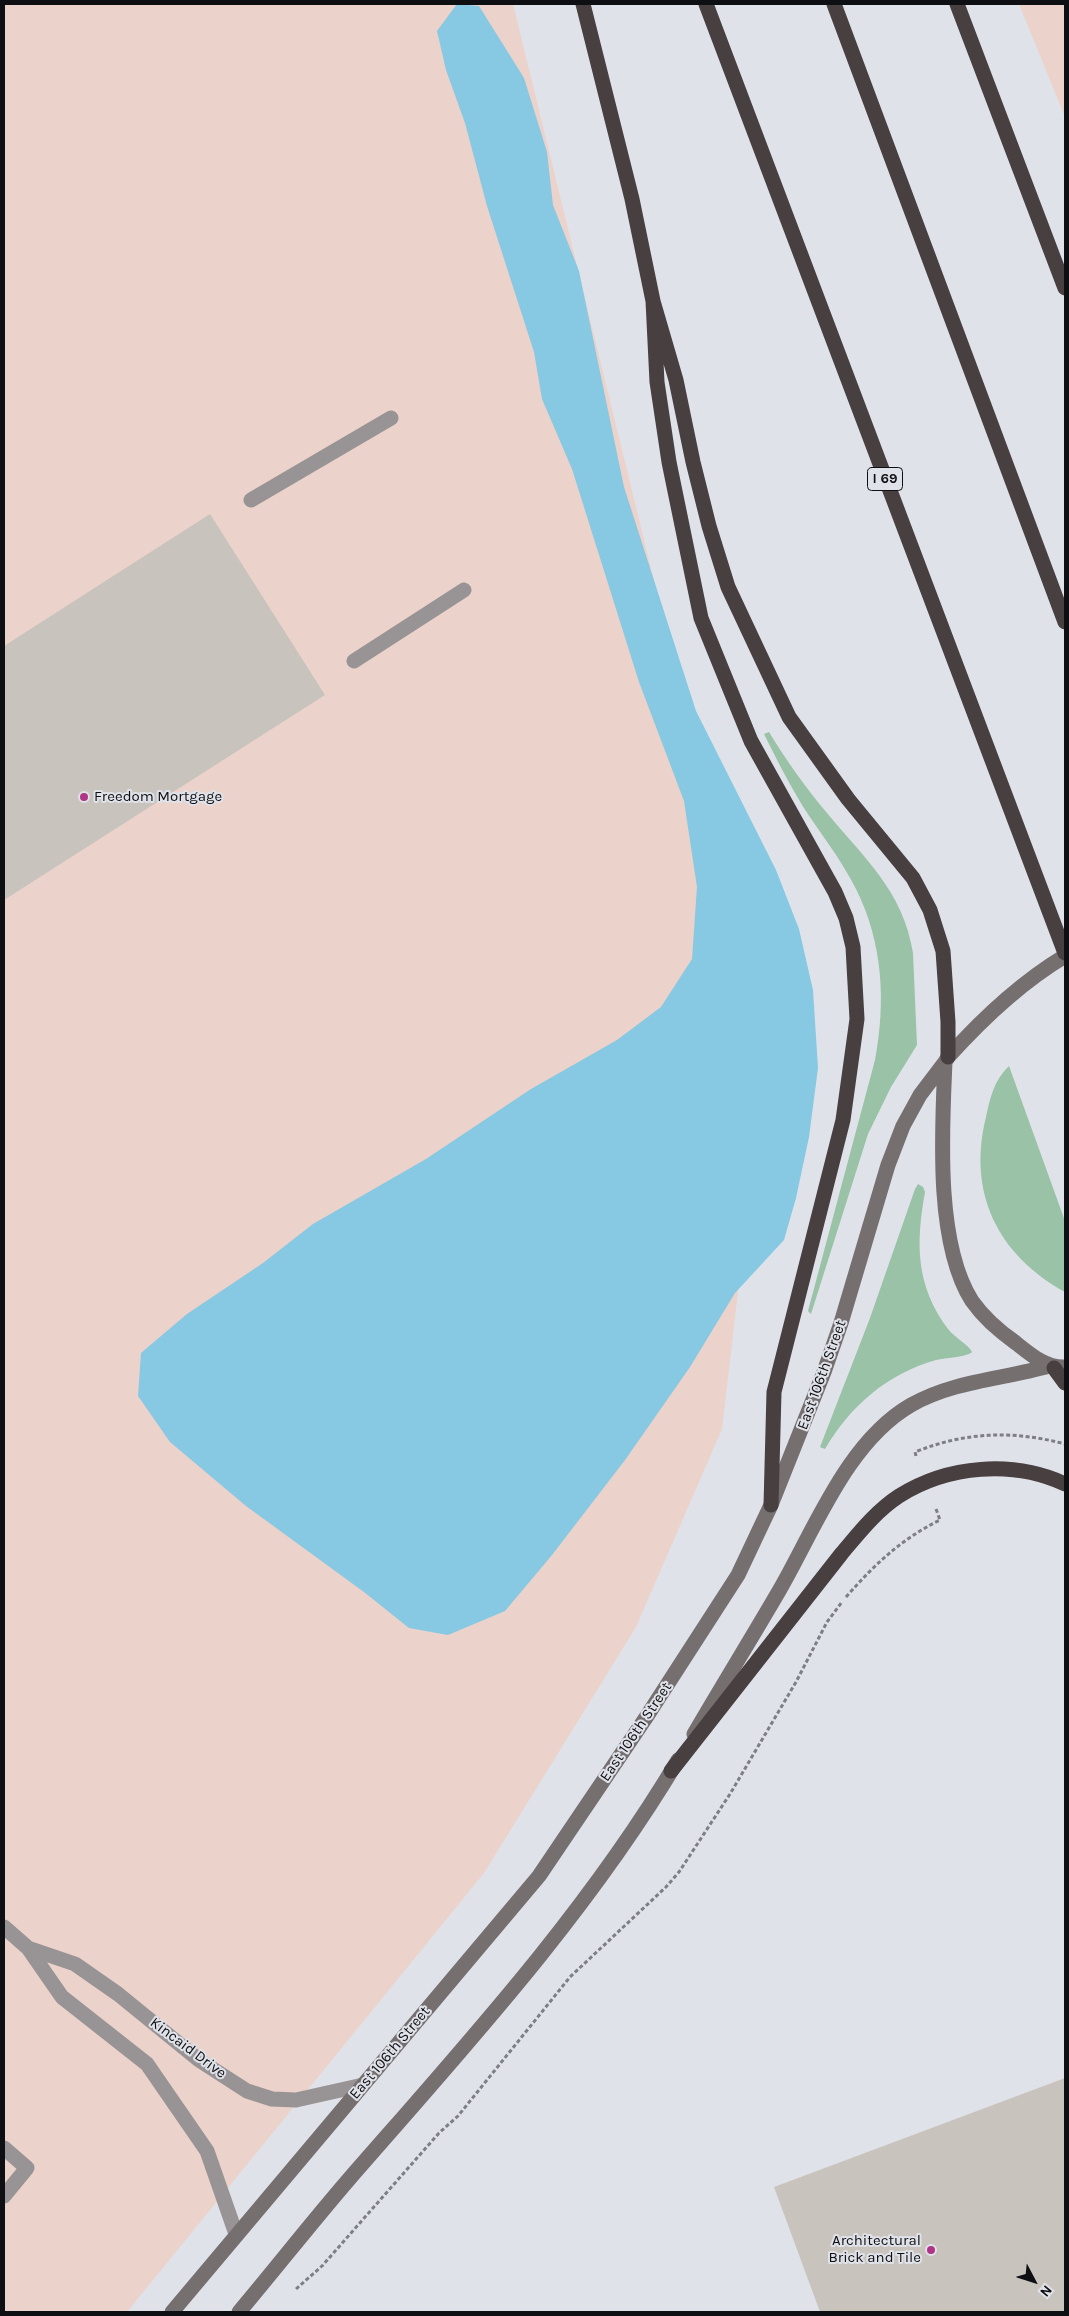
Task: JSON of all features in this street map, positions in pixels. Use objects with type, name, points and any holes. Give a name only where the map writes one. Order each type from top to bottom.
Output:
[{"type":"highway","points":[[583,4],[632,198],[653,301],[676,380],[692,462],[728,587],[759,657],[789,716],[848,799],[913,878],[930,910],[942,951],[948,1022],[946,1059]]},
{"type":"highway","name":"I 69","points":[[706,4],[1065,955]]},
{"type":"highway","points":[[834,4],[1065,622]]},
{"type":"highway","points":[[957,4],[1065,288]]},
{"type":"highway","points":[[653,301],[657,382],[669,462],[701,618],[750,741],[835,892],[846,918],[853,947],[857,1019],[853,1054],[843,1120],[774,1392],[771,1505]]},
{"type":"highway","points":[[1056,1367],[1065,1383]]},
{"type":"highway","points":[[671,1772],[842,1553],[871,1519],[899,1496],[926,1483],[976,1470],[1024,1470],[1046,1475],[1065,1484]]},
{"type":"main road","name":"East 106th Street","points":[[172,2312],[539,1876],[647,1716],[738,1575],[771,1505],[842,1323],[873,1213],[903,1126],[920,1096],[946,1059],[1004,999],[1044,968],[1065,955]]},
{"type":"main road","points":[[946,1059],[944,1176],[949,1236],[962,1282],[986,1319],[1008,1338],[1056,1367]]},
{"type":"main road","points":[[239,2312],[571,1918],[671,1772],[779,1591],[847,1470],[874,1434],[892,1417],[937,1393],[961,1385],[1056,1367]]},
{"type":"street","points":[[250,500],[391,418]]},
{"type":"street","points":[[354,661],[464,590]]},
{"type":"street","name":"Kincaid Drive","points":[[4,1927],[28,1948],[62,1997],[148,2064],[207,2151],[236,2234]]},
{"type":"street","name":"Kincaid Drive","points":[[28,1948],[75,1964],[118,1994],[199,2060],[247,2091],[272,2099],[296,2100],[363,2085]]},
{"type":"street","points":[[4,2148],[27,2168],[4,2196]]},
{"type":"path","points":[[294,2290],[311,2277],[439,2133],[458,2116],[570,1977],[666,1887],[679,1872],[730,1794],[796,1682],[827,1622],[876,1563],[915,1532],[940,1520],[934,1504]]},
{"type":"shaded area","points":[[4,4],[513,4],[767,1043],[722,1429],[636,1627],[484,1873],[127,2312],[4,2312]]},
{"type":"shaded area","points":[[1019,4],[1065,4],[1065,117]]},
{"type":"green space","points":[[769,732],[803,783],[880,877],[901,911],[913,953],[917,1045],[891,1087],[868,1134],[811,1314],[808,1311],[875,1060],[880,1016],[880,973],[872,930],[856,889],[844,867],[792,788],[764,734]]},
{"type":"green space","points":[[1009,1066],[1065,1221],[1065,1292],[1042,1277],[1022,1260],[1006,1240],[993,1219],[985,1196],[981,1171],[981,1145],[986,1117],[996,1083]]},
{"type":"green space","points":[[918,1184],[923,1187],[925,1192],[920,1228],[920,1246],[924,1280],[929,1296],[937,1313],[948,1329],[972,1352],[918,1366],[886,1383],[858,1406],[835,1433],[825,1449],[820,1447],[870,1318]]},
{"type":"water","points":[[457,4],[479,6],[524,78],[547,152],[553,205],[579,271],[624,487],[696,711],[776,870],[799,929],[813,990],[818,1068],[809,1137],[796,1198],[784,1240],[735,1293],[690,1367],[625,1460],[552,1555],[505,1611],[448,1635],[409,1628],[364,1592],[246,1506],[170,1442],[138,1396],[141,1353],[187,1314],[263,1263],[313,1224],[426,1159],[531,1089],[617,1040],[661,1007],[692,959],[697,887],[684,801],[639,682],[572,469],[542,399],[534,352],[487,206],[465,123],[446,70],[437,31]]},
{"type":"building","name":"Freedom Mortgage","points":[[210,514],[325,695],[4,900],[4,646]]},
{"type":"building","name":"Architectural Brick and Tile","points":[[1065,2078],[1065,2312],[820,2312],[774,2187]]},
{"type":"place","name":"Freedom Mortgage","points":[[84,797]]},
{"type":"place","name":"Architectural Brick and Tile","points":[[931,2250]]}]
